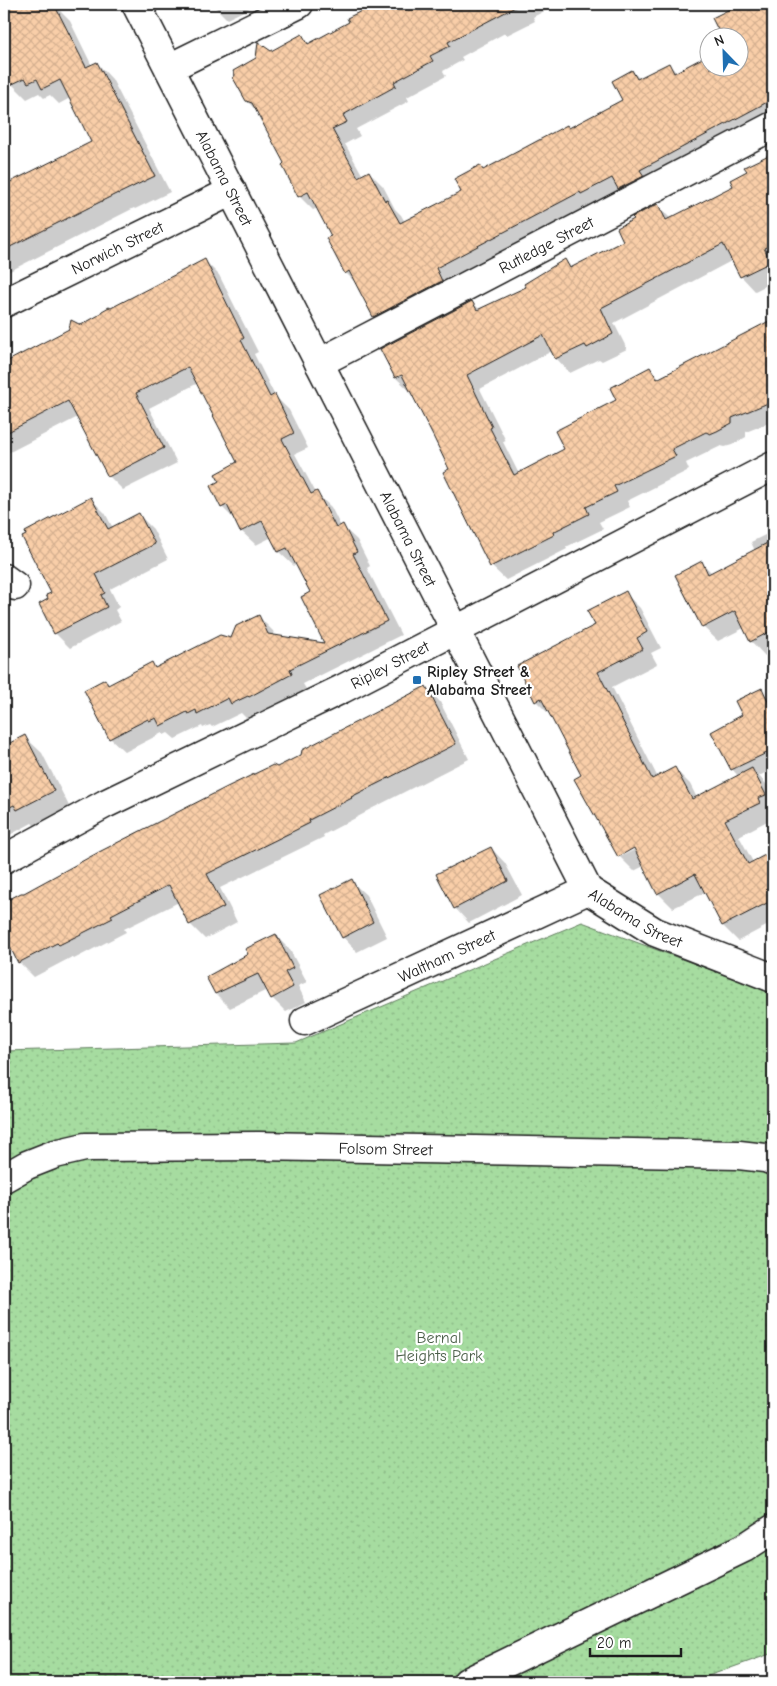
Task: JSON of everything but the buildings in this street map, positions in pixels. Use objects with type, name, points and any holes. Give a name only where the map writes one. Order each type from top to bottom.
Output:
[{"type":"street","name":"Alabama Street","points":[[136,4],[588,890],[656,932],[773,978]]},
{"type":"street","points":[[169,68],[299,4]]},
{"type":"street","name":"Rutledge Street","points":[[319,363],[773,126]]},
{"type":"street","name":"Norwich Street","points":[[4,303],[232,191]]},
{"type":"street","name":"Ripley Street","points":[[4,859],[105,804],[342,689],[773,466]]},
{"type":"street","name":"Waltham Street","points":[[305,1021],[588,890]]},
{"type":"street","name":"Folsom Street","points":[[4,1178],[27,1165],[55,1154],[85,1147],[118,1146],[259,1146],[739,1155],[765,1158],[773,1162]]},
{"type":"street","points":[[467,1682],[744,1548],[773,1529]]},
{"type":"green space","name":"Bernal Heights Park","points":[[582,922],[773,993],[773,1653],[691,1682],[4,1682],[4,1051],[296,1043]]},
{"type":"place","name":"Ripley Street & Alabama Street","points":[[417,680]]}]
